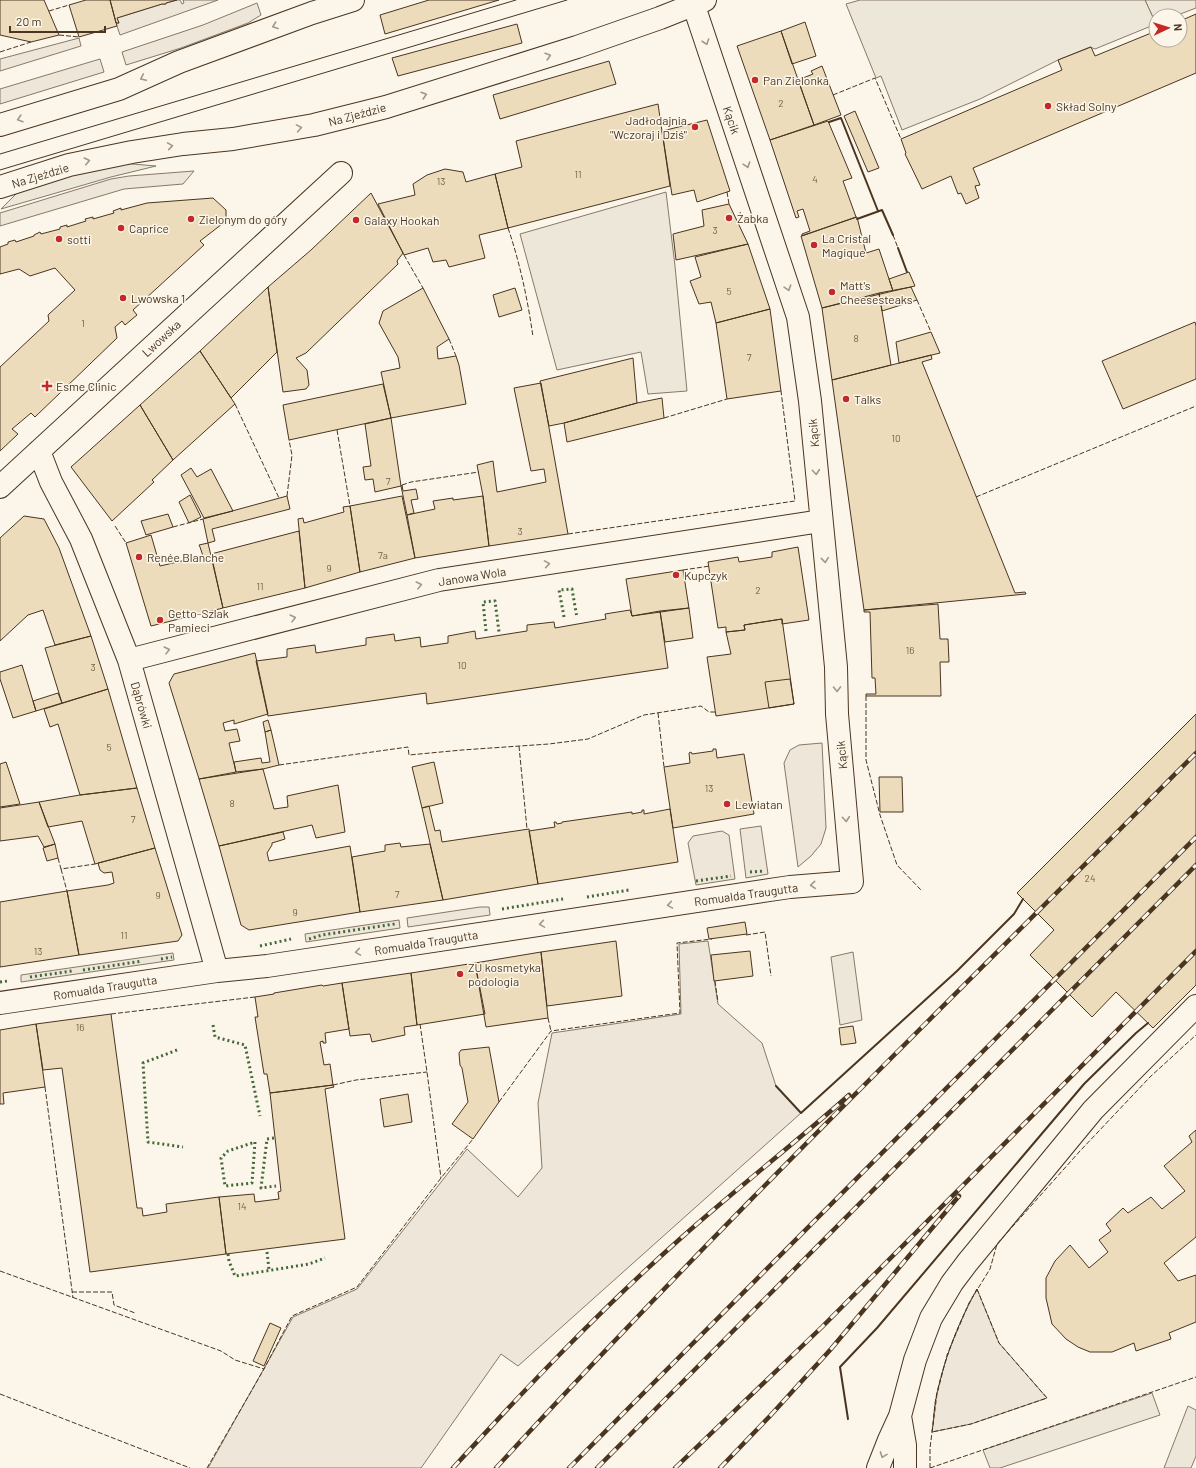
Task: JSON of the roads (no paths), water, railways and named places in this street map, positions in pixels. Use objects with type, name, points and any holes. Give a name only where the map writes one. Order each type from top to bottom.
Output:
[{"type":"street","points":[[0,125],[119,89],[310,6],[353,0]]},
{"type":"street","name":"Na Zjeździe","points":[[0,187],[69,165],[132,152],[183,144],[240,138],[314,125],[363,113],[577,47],[660,18],[697,2]]},
{"type":"street","name":"Kącik","points":[[697,2],[798,317],[810,401],[836,667],[837,714],[852,882]]},
{"type":"street","name":"Lwowska","points":[[0,487],[341,173]]},
{"type":"street","name":"Dąbrówki","points":[[39,451],[51,482],[81,538],[129,660],[217,970]]},
{"type":"street","name":"Janowa Wola","points":[[129,660],[439,580],[821,521]]},
{"type":"street","name":"Romualda Traugutta","points":[[0,1003],[217,970],[267,966],[790,887],[852,882]]},
{"type":"street","points":[[878,1468],[900,1416],[922,1340],[931,1318],[952,1283],[1093,1110],[1196,1006]]},
{"type":"street","points":[[900,1416],[905,1445],[905,1468]]},
{"type":"tram line","points":[[0,154],[516,0]]},
{"type":"tram line","points":[[0,170],[567,0]]},
{"type":"railway","points":[[496,1468],[581,1376],[754,1196],[1196,753]]},
{"type":"railway","points":[[569,1468],[1196,837]]},
{"type":"railway","points":[[597,1468],[1196,865]]},
{"type":"railway","points":[[675,1468],[822,1327],[1196,951]]},
{"type":"railway","points":[[453,1468],[508,1408],[621,1293],[702,1220],[849,1095]]},
{"type":"railway","points":[[720,1468],[831,1349],[959,1196]]},
{"type":"place","name":"Pan Zielonka","points":[[755,80]]},
{"type":"place","name":"Skład Solny","points":[[1048,106]]},
{"type":"place","name":"Jadłodajnia \"Wczoraj i Dziś\"","points":[[695,127]]},
{"type":"place","name":"Żabka","points":[[729,218]]},
{"type":"place","name":"Zielonym do góry","points":[[191,219]]},
{"type":"place","name":"Galaxy Hookah","points":[[356,220]]},
{"type":"place","name":"Caprice","points":[[121,228]]},
{"type":"place","name":"sotti","points":[[59,239]]},
{"type":"place","name":"La Cristal Magique","points":[[814,245]]},
{"type":"place","name":"Matt's Cheesesteaks","points":[[832,292]]},
{"type":"place","name":"Lwowska 1","points":[[123,298]]},
{"type":"place","name":"Esme Clinic","points":[[47,386]]},
{"type":"place","name":"Talks","points":[[846,399]]},
{"type":"place","name":"Renée Blanche","points":[[139,557]]},
{"type":"place","name":"Kupczyk","points":[[676,575]]},
{"type":"place","name":"Getto-Szlak Pamieci","points":[[160,620]]},
{"type":"place","name":"Lewiatan","points":[[727,804]]},
{"type":"place","name":"ZU kosmetyka podologia","points":[[460,974]]}]
